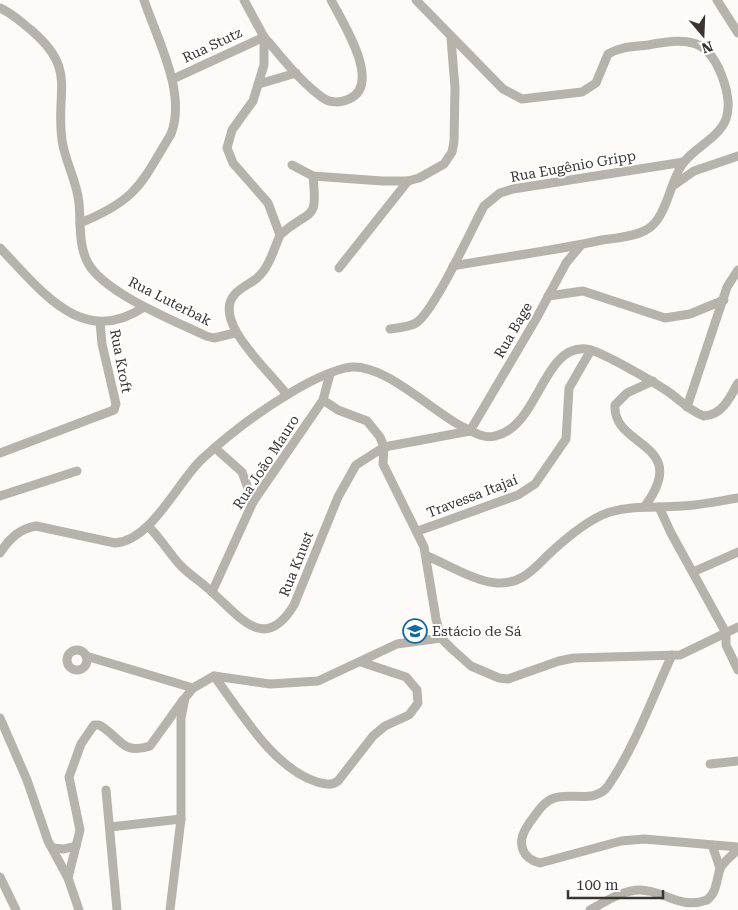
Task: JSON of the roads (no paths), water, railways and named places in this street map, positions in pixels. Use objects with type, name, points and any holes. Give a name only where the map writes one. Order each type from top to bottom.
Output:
[{"type":"street","points":[[80,222],[102,214],[124,202],[142,183],[175,124],[173,79],[144,0]]},
{"type":"street","points":[[244,0],[264,37],[296,73],[324,99],[334,102],[351,98],[361,87],[363,81],[360,60],[331,0]]},
{"type":"street","points":[[416,0],[451,38],[503,89],[522,99],[582,92],[590,89],[599,79],[605,58],[617,49],[682,39],[697,44],[710,53],[720,68],[727,89],[728,108],[722,126],[684,162],[655,222],[647,230],[581,245],[453,266]]},
{"type":"street","points":[[717,0],[738,33]]},
{"type":"street","name":"Rua Luterbak","points":[[0,8],[15,16],[41,38],[50,48],[61,69],[62,138],[76,190],[85,255],[91,267],[122,295],[206,336],[214,338],[235,333]]},
{"type":"street","points":[[264,37],[264,65],[259,84],[253,101],[232,130],[227,148],[233,164],[268,203],[280,235]]},
{"type":"street","name":"Rua Stutz","points":[[173,79],[264,37]]},
{"type":"street","points":[[292,165],[314,176],[408,181],[432,172],[444,164],[452,152],[455,88],[451,38]]},
{"type":"street","points":[[259,84],[296,73]]},
{"type":"street","points":[[674,185],[694,172],[738,156]]},
{"type":"street","name":"Rua Eugênio Gripp","points":[[390,329],[409,326],[422,318],[453,266],[484,206],[500,194],[646,167],[684,162]]},
{"type":"street","points":[[287,395],[235,333],[228,311],[231,299],[264,270],[280,235],[313,211],[316,201],[314,176]]},
{"type":"street","points":[[340,268],[408,181]]},
{"type":"street","name":"Rua Bage","points":[[470,431],[566,263],[581,245]]},
{"type":"street","points":[[0,248],[47,296],[74,315],[100,323],[128,317],[144,307]]},
{"type":"street","points":[[687,407],[724,297],[738,270]]},
{"type":"street","points":[[548,296],[583,291],[666,318],[690,314],[724,297]]},
{"type":"street","name":"Rua Kroft","points":[[0,453],[112,411],[116,404],[102,344],[100,323]]},
{"type":"street","points":[[0,553],[14,535],[31,527],[47,527],[94,540],[115,543],[125,542],[137,536],[149,527],[176,490],[215,448],[287,395],[345,368],[357,367],[376,371],[392,379],[445,418],[470,431],[493,437],[514,427],[525,416],[549,373],[562,358],[576,350],[591,350],[653,381],[687,407],[704,416],[716,413],[723,408],[738,383]]},
{"type":"street","name":"Travessa Itajaí","points":[[418,531],[518,495],[536,484],[566,439],[569,388],[591,350]]},
{"type":"street","name":"Rua João Mauro","points":[[212,592],[253,502],[323,400],[330,374]]},
{"type":"street","points":[[645,506],[656,492],[662,472],[659,464],[648,450],[618,420],[614,412],[615,405],[628,393],[653,381]]},
{"type":"street","points":[[323,400],[338,410],[367,421],[374,428],[384,447],[383,464],[418,531],[427,556],[430,594],[441,638],[471,666],[498,678],[508,679],[559,661],[574,658],[687,653],[738,627]]},
{"type":"street","name":"Rua Knust","points":[[149,527],[163,541],[182,566],[244,623],[259,628],[273,627],[281,623],[294,605],[304,577],[352,470],[384,447],[470,431]]},
{"type":"street","points":[[215,448],[236,464],[242,472],[253,502]]},
{"type":"street","points":[[0,496],[77,471]]},
{"type":"street","points":[[427,556],[481,579],[497,583],[516,581],[527,576],[549,554],[592,521],[608,513],[645,506],[706,504],[738,498]]},
{"type":"street","points":[[660,507],[671,533],[726,633],[726,645],[738,670]]},
{"type":"street","points":[[693,572],[738,552]]},
{"type":"street","points":[[68,878],[80,830],[70,777],[75,759],[91,727],[99,725],[125,746],[141,749],[150,746],[157,739],[184,698],[193,688],[214,676],[270,684],[298,684],[318,681],[397,644],[441,638]]},
{"type":"street","points":[[672,655],[629,748],[608,787],[595,796],[560,797],[546,802],[524,830],[522,837],[523,851],[531,861],[540,862],[621,841],[644,840],[738,848]]},
{"type":"street","points":[[86,656],[193,688]]},
{"type":"street","points":[[214,676],[268,747],[290,769],[304,778],[330,784],[338,780],[373,736],[385,726],[409,715],[418,702],[417,690],[406,677],[361,662]]},
{"type":"street","points":[[170,910],[182,819],[182,718],[184,698]]},
{"type":"street","points":[[0,718],[27,780],[48,841],[68,878],[79,910]]},
{"type":"street","points":[[710,764],[738,761]]},
{"type":"street","points":[[106,790],[117,910]]},
{"type":"street","points":[[110,827],[182,819]]},
{"type":"street","points":[[53,848],[64,849],[77,844]]},
{"type":"street","points":[[590,910],[628,892],[641,890],[656,895],[676,907],[697,906],[707,900],[716,889],[720,868],[712,845]]},
{"type":"street","points":[[720,868],[738,848]]},
{"type":"street","points":[[0,877],[16,910]]},
{"type":"street","points":[[605,910],[610,900]]},
{"type":"place","name":"Estácio de Sá","points":[[415,631]]}]
